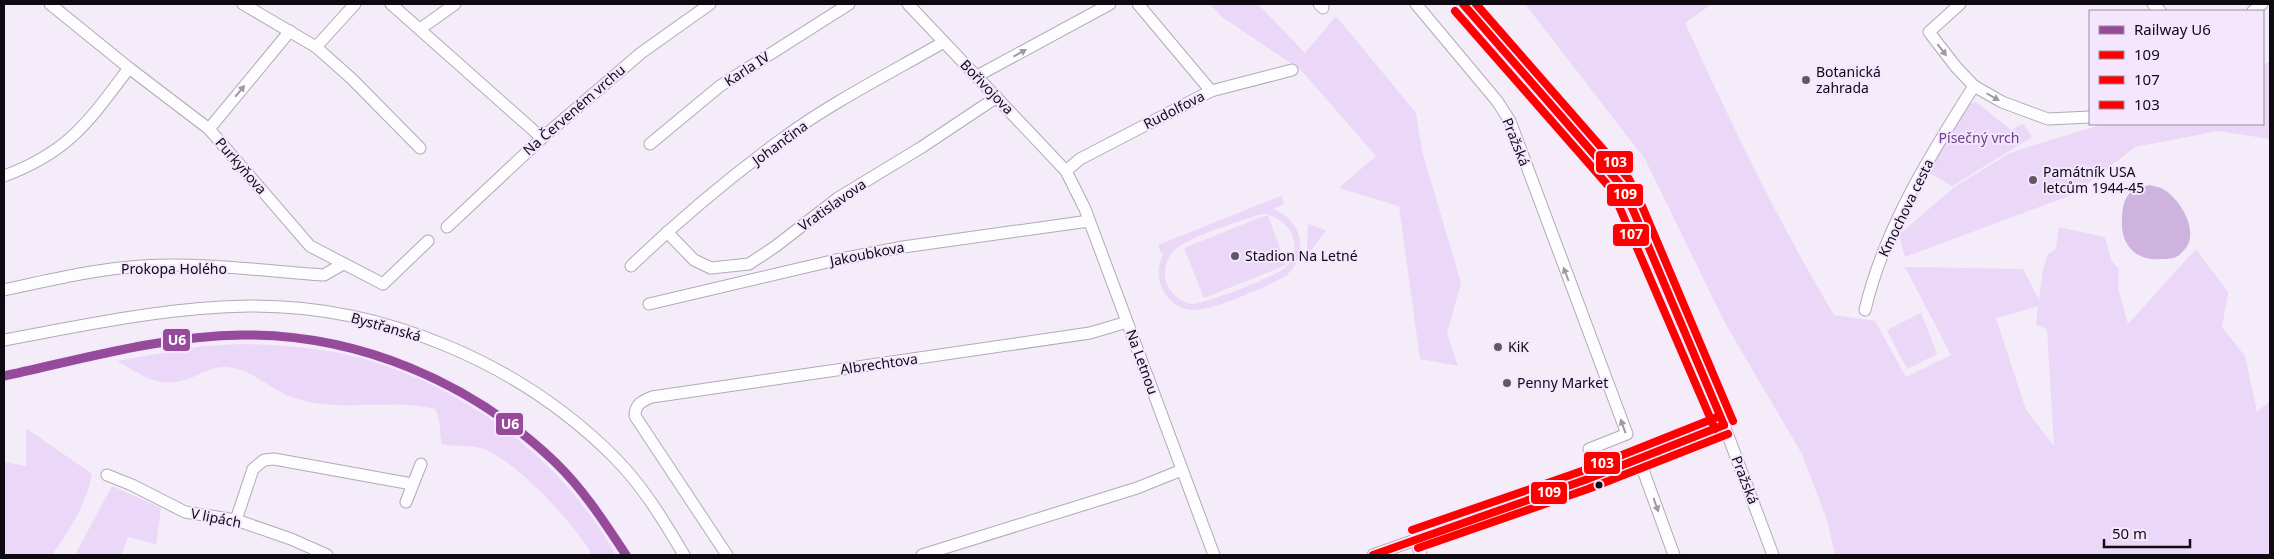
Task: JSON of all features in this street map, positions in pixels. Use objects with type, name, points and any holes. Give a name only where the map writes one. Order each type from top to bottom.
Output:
[{"type":"street","name":"Purkyňova","points":[[50,4],[209,129],[310,246],[383,284],[428,241]]},
{"type":"street","points":[[243,4],[316,47],[352,79],[420,148]]},
{"type":"street","points":[[316,47],[355,4]]},
{"type":"street","points":[[391,4],[542,138]]},
{"type":"street","points":[[420,29],[454,4]]},
{"type":"street","name":"Na Červeném vrchu","points":[[447,227],[542,138],[641,53],[710,4]]},
{"type":"street","name":"Karla IV","points":[[650,144],[720,86],[849,4]]},
{"type":"street","name":"Bořivojova","points":[[908,4],[1066,171]]},
{"type":"street","points":[[977,76],[1110,4]]},
{"type":"street","points":[[1138,4],[1212,91]]},
{"type":"street","name":"Pražská","points":[[1416,4],[1497,101],[1510,121],[1626,434],[1589,449]]},
{"type":"street","name":"Pražská","points":[[1464,4],[1620,184],[1633,210],[1724,425],[1773,555]]},
{"type":"street","points":[[1960,4],[1929,32],[1956,67],[1974,86],[2002,102],[2048,119],[2089,117]]},
{"type":"street","points":[[209,129],[290,31]]},
{"type":"street","name":"Johančina","points":[[631,266],[667,232],[782,139],[873,81],[944,42]]},
{"type":"street","points":[[4,176],[38,163],[71,140],[90,120],[129,68]]},
{"type":"street","name":"Rudolfova","points":[[1066,171],[1080,159],[1212,91],[1292,70]]},
{"type":"street","name":"Kmochova cesta","points":[[1866,310],[1873,277],[1893,230],[1920,175],[1974,86]]},
{"type":"street","name":"Vratislavova","points":[[667,232],[694,260],[711,268],[749,264],[776,246],[838,198],[922,147],[997,97]]},
{"type":"street","name":"Na Letnou","points":[[1066,171],[1089,221],[1214,555]]},
{"type":"street","name":"Jakoubkova","points":[[649,304],[855,256],[903,247],[1089,221]]},
{"type":"street","name":"Prokopa Holého","points":[[4,290],[94,270],[144,266],[189,266],[324,275],[343,264]]},
{"type":"street","name":"Bystřanská","points":[[4,340],[142,316],[235,306],[290,308],[325,312],[364,319],[398,329],[452,348],[505,374],[581,427],[615,458],[630,476],[659,513],[684,555]]},
{"type":"street","name":"Albrechtova","points":[[727,555],[635,416],[635,409],[641,401],[652,397],[1090,333],[1127,322]]},
{"type":"street","points":[[1373,555],[1639,460],[1724,425]]},
{"type":"street","points":[[236,520],[253,469],[264,460],[274,459],[412,484]]},
{"type":"street","points":[[1639,460],[1674,555]]},
{"type":"street","points":[[406,502],[421,464]]},
{"type":"street","points":[[922,555],[1137,488],[1182,470]]},
{"type":"street","name":"V lipách","points":[[107,475],[132,485],[185,512],[236,520],[291,539],[327,555]]},
{"type":"street","points":[[1415,539],[1421,555]]},
{"type":"green space","points":[[1210,4],[1258,4],[1305,53],[1336,16],[1416,113],[1422,151],[1461,283],[1447,333],[1458,366],[1420,359],[1399,206],[1339,188],[1376,156],[1301,70],[1222,17]]},
{"type":"green space","points":[[1525,4],[1712,4],[1685,23],[1737,134],[1774,207],[1834,315],[1875,321],[1906,377],[1951,355],[1905,267],[2023,269],[2039,300],[2043,270],[2048,254],[2056,249],[2059,227],[2105,237],[2111,260],[2119,269],[2118,288],[2128,324],[2196,249],[2228,292],[2222,327],[2245,356],[2257,412],[2270,401],[2270,555],[1835,555],[1827,520],[1802,454],[1725,323],[1645,159]],"holes":[[[2038,306],[2036,325],[2047,329],[2054,446],[2026,410],[1996,318]]]},
{"type":"green space","points":[[2270,62],[2270,139],[2218,131],[2135,147],[2074,194],[1905,257],[1899,235],[1953,188],[2010,153],[2101,125],[2264,125],[2264,64]]},
{"type":"green space","name":"Písečný vrch","points":[[1976,102],[2011,130],[2023,124],[2032,137],[1952,186],[1927,172],[1967,105]]},
{"type":"green space","points":[[1281,196],[1284,204],[1273,209],[1291,221],[1300,238],[1299,257],[1287,275],[1227,302],[1193,310],[1188,310],[1175,304],[1163,290],[1159,280],[1159,271],[1164,253],[1161,253],[1158,245]],"holes":[[[1264,214],[1281,221],[1292,234],[1295,250],[1292,259],[1286,267],[1255,283],[1198,303],[1191,304],[1183,301],[1170,290],[1165,278],[1166,265],[1171,254],[1181,246],[1213,230],[1258,215]]]},
{"type":"green space","name":"Stadion Na Letné","points":[[1268,216],[1286,265],[1204,298],[1184,248]]},
{"type":"green space","points":[[1308,224],[1326,230],[1307,256],[1305,253],[1307,251]]},
{"type":"green space","points":[[1921,313],[1937,354],[1907,369],[1887,330]]},
{"type":"green space","points":[[243,344],[294,347],[344,354],[386,366],[426,382],[465,403],[501,427],[535,454],[566,485],[593,519],[616,555],[592,555],[573,527],[526,478],[509,464],[480,448],[442,444],[439,421],[435,409],[409,405],[336,405],[309,402],[277,390],[246,372],[227,367],[212,369],[185,380],[174,382],[156,381],[117,361],[203,346]]},
{"type":"green space","points":[[26,428],[92,474],[82,506],[52,555],[4,555],[4,462],[26,466]]},
{"type":"green space","points":[[112,486],[161,508],[156,544],[128,537],[121,555],[75,555]]},
{"type":"shaded area","points":[[2150,185],[2161,188],[2175,199],[2186,216],[2190,235],[2188,244],[2174,258],[2145,258],[2132,250],[2124,237],[2122,216],[2125,200],[2133,191]]},
{"type":"rail line","name":"U6","points":[[4,376],[152,344],[212,336],[286,337],[328,343],[370,354],[411,368],[450,386],[487,408],[522,434],[555,462],[575,483],[626,555]]},
{"type":"transit line","name":"109","points":[[1463,4],[1620,184],[1633,210],[1724,425]]},
{"type":"transit line","name":"103","points":[[1476,4],[1629,179],[1733,421]]},
{"type":"transit line","name":"107","points":[[1455,11],[1612,190],[1715,429]]},
{"type":"transit line","name":"103","points":[[1412,530],[1582,471],[1720,416]]},
{"type":"transit line","name":"109","points":[[1373,555],[1585,480],[1724,425]]},
{"type":"transit line","name":"107","points":[[1418,548],[1588,489],[1728,434]]},
{"type":"place","name":"Botanická zahrada","points":[[1806,80]]},
{"type":"place","name":"Památník USA letcům 1944-45","points":[[2033,180]]},
{"type":"place","name":"Stadion Na Letné","points":[[1235,256]]},
{"type":"place","name":"KiK","points":[[1498,347]]},
{"type":"place","name":"Penny Market","points":[[1507,383]]}]
